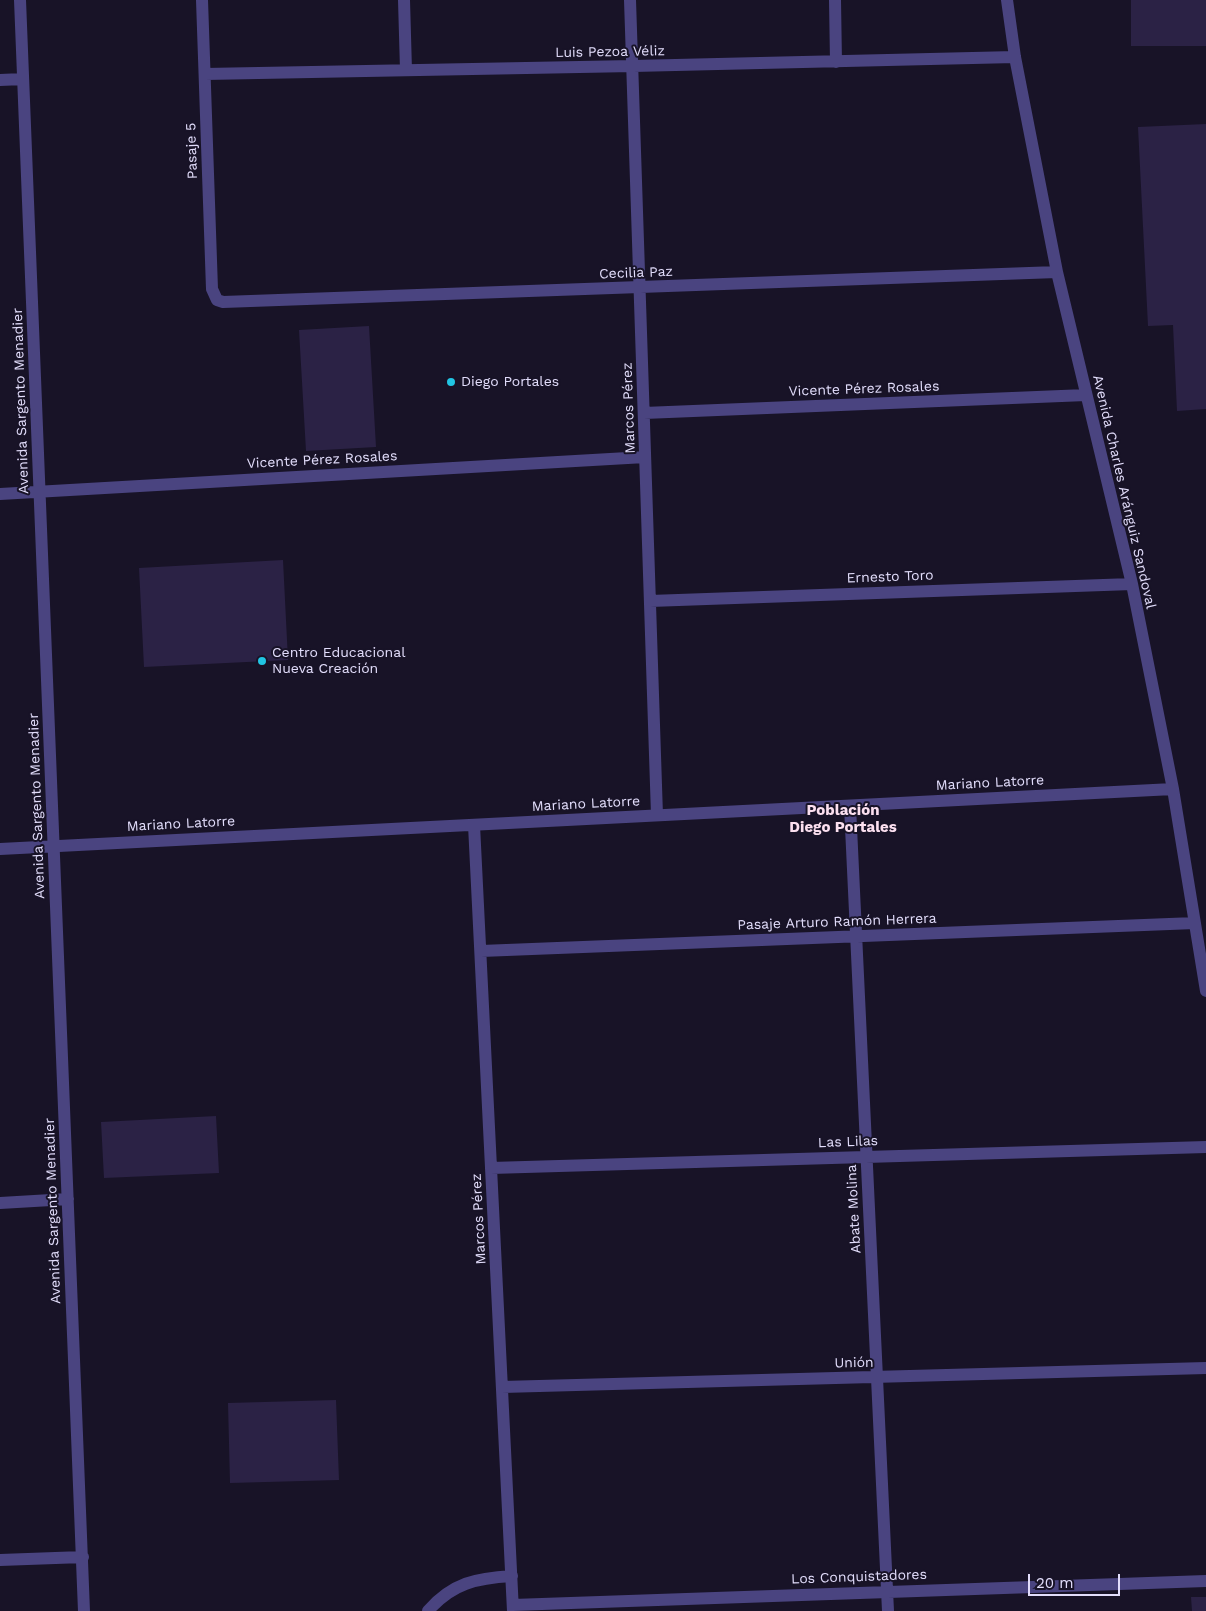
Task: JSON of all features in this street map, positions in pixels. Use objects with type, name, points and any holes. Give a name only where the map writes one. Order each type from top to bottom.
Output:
[{"type":"street","name":"Avenida Sargento Menadier","points":[[20,0],[84,1611]]},
{"type":"street","name":"Pasaje 5","points":[[202,0],[212,289],[217,300]]},
{"type":"street","points":[[404,0],[406,70]]},
{"type":"street","name":"Marcos Pérez","points":[[630,0],[657,815]]},
{"type":"street","points":[[835,0],[836,62]]},
{"type":"street","name":"Avenida Charles Aránguiz Sandoval","points":[[1007,0],[1057,272],[1132,584],[1173,789],[1206,991]]},
{"type":"street","name":"Luis Pezoa Véliz","points":[[205,74],[1016,57]]},
{"type":"street","points":[[0,80],[23,79]]},
{"type":"street","name":"Cecilia Paz","points":[[217,300],[229,303],[1057,272]]},
{"type":"street","name":"Vicente Pérez Rosales","points":[[644,413],[1086,395]]},
{"type":"street","name":"Vicente Pérez Rosales","points":[[0,494],[645,457]]},
{"type":"street","name":"Ernesto Toro","points":[[650,600],[1132,584]]},
{"type":"street","name":"Mariano Latorre","points":[[0,849],[1173,789]]},
{"type":"street","name":"Abate Molina","points":[[850,806],[888,1611]]},
{"type":"street","name":"Marcos Pérez","points":[[474,825],[513,1608]]},
{"type":"street","name":"Pasaje Arturo Ramón Herrera","points":[[481,951],[1195,923]]},
{"type":"street","name":"Las Lilas","points":[[491,1168],[1206,1146]]},
{"type":"street","points":[[0,1203],[68,1199]]},
{"type":"street","name":"Unión","points":[[502,1387],[1206,1368]]},
{"type":"street","points":[[0,1560],[83,1557]]},
{"type":"street","points":[[428,1611],[446,1594],[461,1585],[478,1579],[512,1576]]},
{"type":"street","name":"Los Conquistadores","points":[[513,1608],[887,1591],[1206,1581]]},
{"type":"building","points":[[1131,0],[1206,0],[1206,46],[1131,46]]},
{"type":"building","points":[[1206,124],[1206,409],[1177,411],[1173,325],[1148,326],[1138,127]]},
{"type":"building","points":[[369,326],[376,447],[306,451],[299,330]]},
{"type":"building","points":[[283,560],[288,660],[144,667],[139,568]]},
{"type":"building","points":[[216,1116],[219,1173],[104,1178],[101,1122]]},
{"type":"building","points":[[336,1400],[339,1480],[230,1483],[228,1403]]},
{"type":"building","points":[[1191,1597],[1206,1597],[1206,1611],[1192,1611]]},
{"type":"place","name":"Diego Portales","points":[[451,382]]},
{"type":"place","name":"Centro Educacional Nueva Creación","points":[[262,661]]},
{"type":"district","name":"Población Diego Portales","points":[[843,820]]}]
